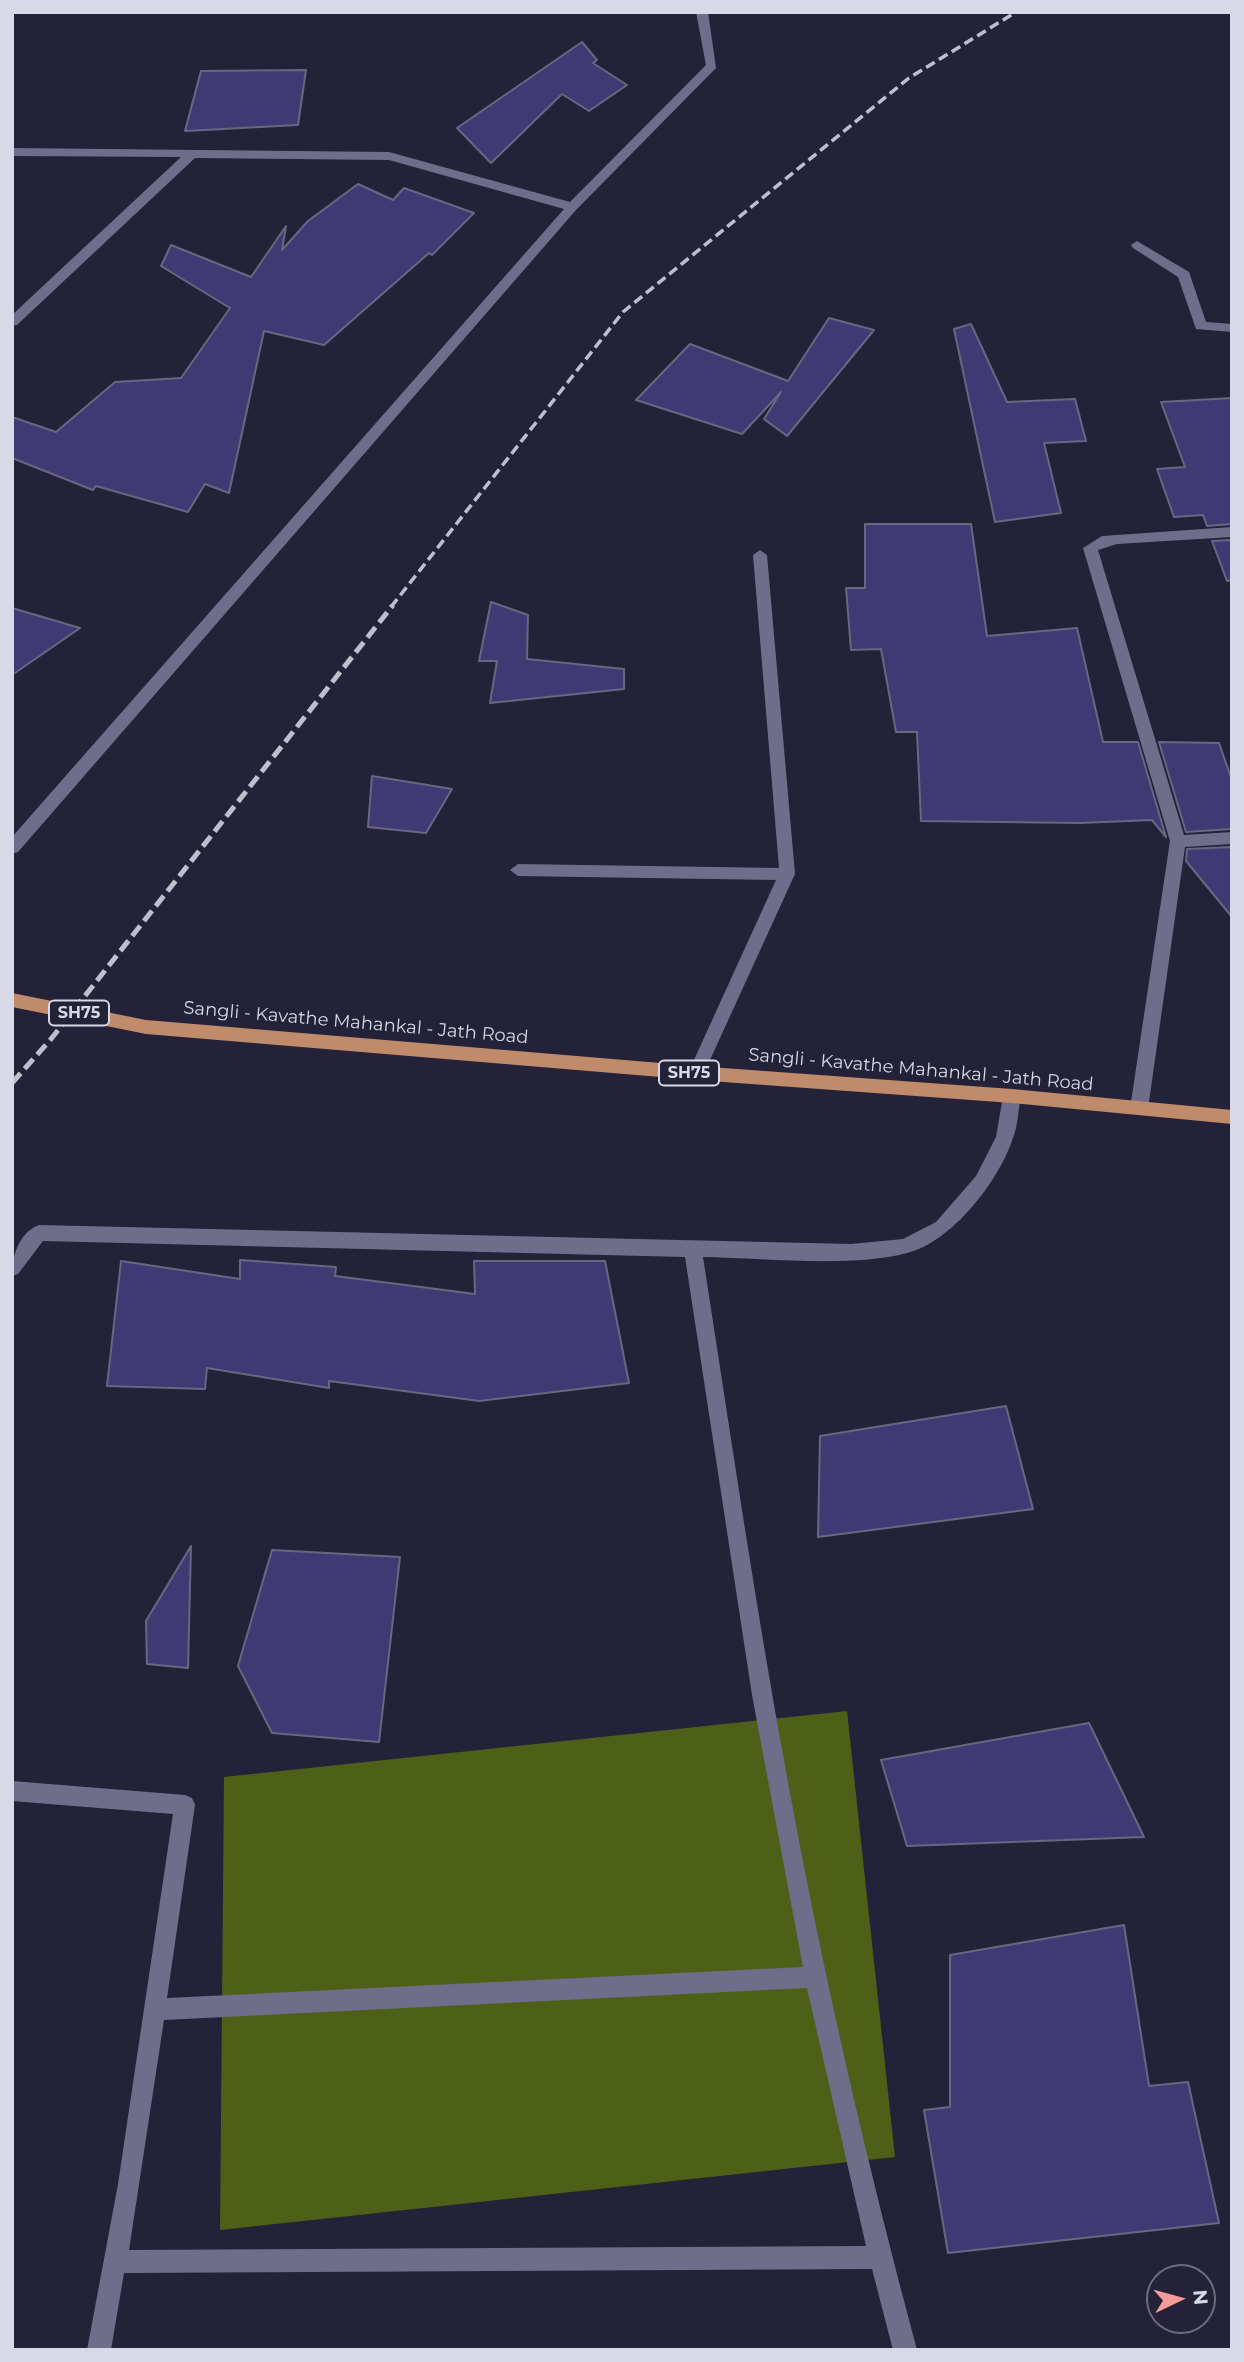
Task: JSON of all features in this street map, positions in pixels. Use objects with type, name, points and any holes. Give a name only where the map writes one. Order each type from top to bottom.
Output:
[{"type":"main road","name":"Sangli - Kavathe Mahankal - Jath Road","points":[[12,1000],[146,1027],[1232,1116]]},
{"type":"street","points":[[12,848],[572,207],[712,66],[702,12]]},
{"type":"street","points":[[12,152],[389,156],[572,207]]},
{"type":"street","points":[[12,322],[192,154]]},
{"type":"street","points":[[1137,245],[1184,275],[1201,326],[1232,328]]},
{"type":"street","points":[[1139,1109],[1178,841],[1090,548],[1102,541],[1117,539],[1232,532]]},
{"type":"street","points":[[696,1073],[787,874],[760,555]]},
{"type":"street","points":[[1178,841],[1232,838]]},
{"type":"street","points":[[518,870],[787,874]]},
{"type":"street","points":[[12,1268],[39,1233],[851,1252],[906,1246],[942,1227],[982,1181],[1005,1138],[1012,1096]]},
{"type":"street","points":[[693,1249],[763,1697],[817,1978],[880,2257],[905,2350]]},
{"type":"street","points":[[12,1791],[185,1805],[99,2350]]},
{"type":"street","points":[[154,2010],[817,1978]]},
{"type":"street","points":[[114,2262],[880,2257]]},
{"type":"green space","points":[[847,1711],[895,2157],[220,2230],[224,1777]]},
{"type":"building","points":[[582,42],[597,60],[593,63],[627,85],[589,111],[562,94],[491,163],[457,128]]},
{"type":"building","points":[[306,70],[298,125],[185,131],[201,71]]},
{"type":"building","points":[[358,184],[393,200],[404,188],[474,213],[432,255],[429,253],[324,345],[264,331],[229,493],[205,484],[188,512],[96,486],[93,490],[12,458],[12,417],[56,432],[115,382],[181,378],[230,308],[161,266],[171,245],[251,277],[286,226],[282,250],[308,221]]},
{"type":"building","points":[[829,318],[874,330],[787,436],[764,419],[781,392],[742,434],[636,400],[690,344],[788,381]]},
{"type":"building","points":[[971,324],[1007,402],[1075,399],[1086,441],[1044,443],[1061,513],[995,522],[954,329]]},
{"type":"building","points":[[1232,398],[1232,524],[1207,526],[1203,515],[1174,517],[1157,469],[1185,467],[1161,402]]},
{"type":"building","points":[[865,524],[971,524],[987,636],[1077,628],[1103,742],[1138,742],[1166,837],[1152,820],[1080,823],[921,821],[917,732],[896,732],[881,649],[851,650],[846,588],[865,588]]},
{"type":"building","points":[[1232,540],[1232,580],[1227,581],[1212,541]]},
{"type":"building","points":[[491,602],[528,615],[527,659],[624,669],[624,689],[490,703],[497,661],[479,661]]},
{"type":"building","points":[[12,608],[80,628],[12,675]]},
{"type":"building","points":[[1159,742],[1219,743],[1232,780],[1232,829],[1186,832]]},
{"type":"building","points":[[372,776],[452,789],[426,833],[368,827]]},
{"type":"building","points":[[1232,847],[1232,917],[1186,861],[1187,849]]},
{"type":"building","points":[[240,1260],[336,1267],[335,1276],[475,1294],[474,1261],[605,1261],[629,1383],[479,1401],[329,1381],[329,1388],[207,1368],[205,1389],[107,1386],[121,1261],[240,1279]]},
{"type":"building","points":[[1006,1406],[1033,1509],[818,1537],[820,1436]]},
{"type":"building","points":[[191,1546],[188,1668],[147,1664],[146,1621]]},
{"type":"building","points":[[272,1550],[400,1557],[379,1742],[272,1733],[238,1666]]},
{"type":"building","points":[[1089,1723],[1144,1837],[907,1846],[881,1760]]},
{"type":"building","points":[[1124,1925],[1149,2086],[1188,2082],[1219,2223],[948,2253],[924,2110],[950,2107],[950,1955]]},
{"type":"railway","points":[[391,607],[623,312],[909,78],[1016,12]]},
{"type":"railway","points":[[12,1083],[51,1039],[393,605]]}]
